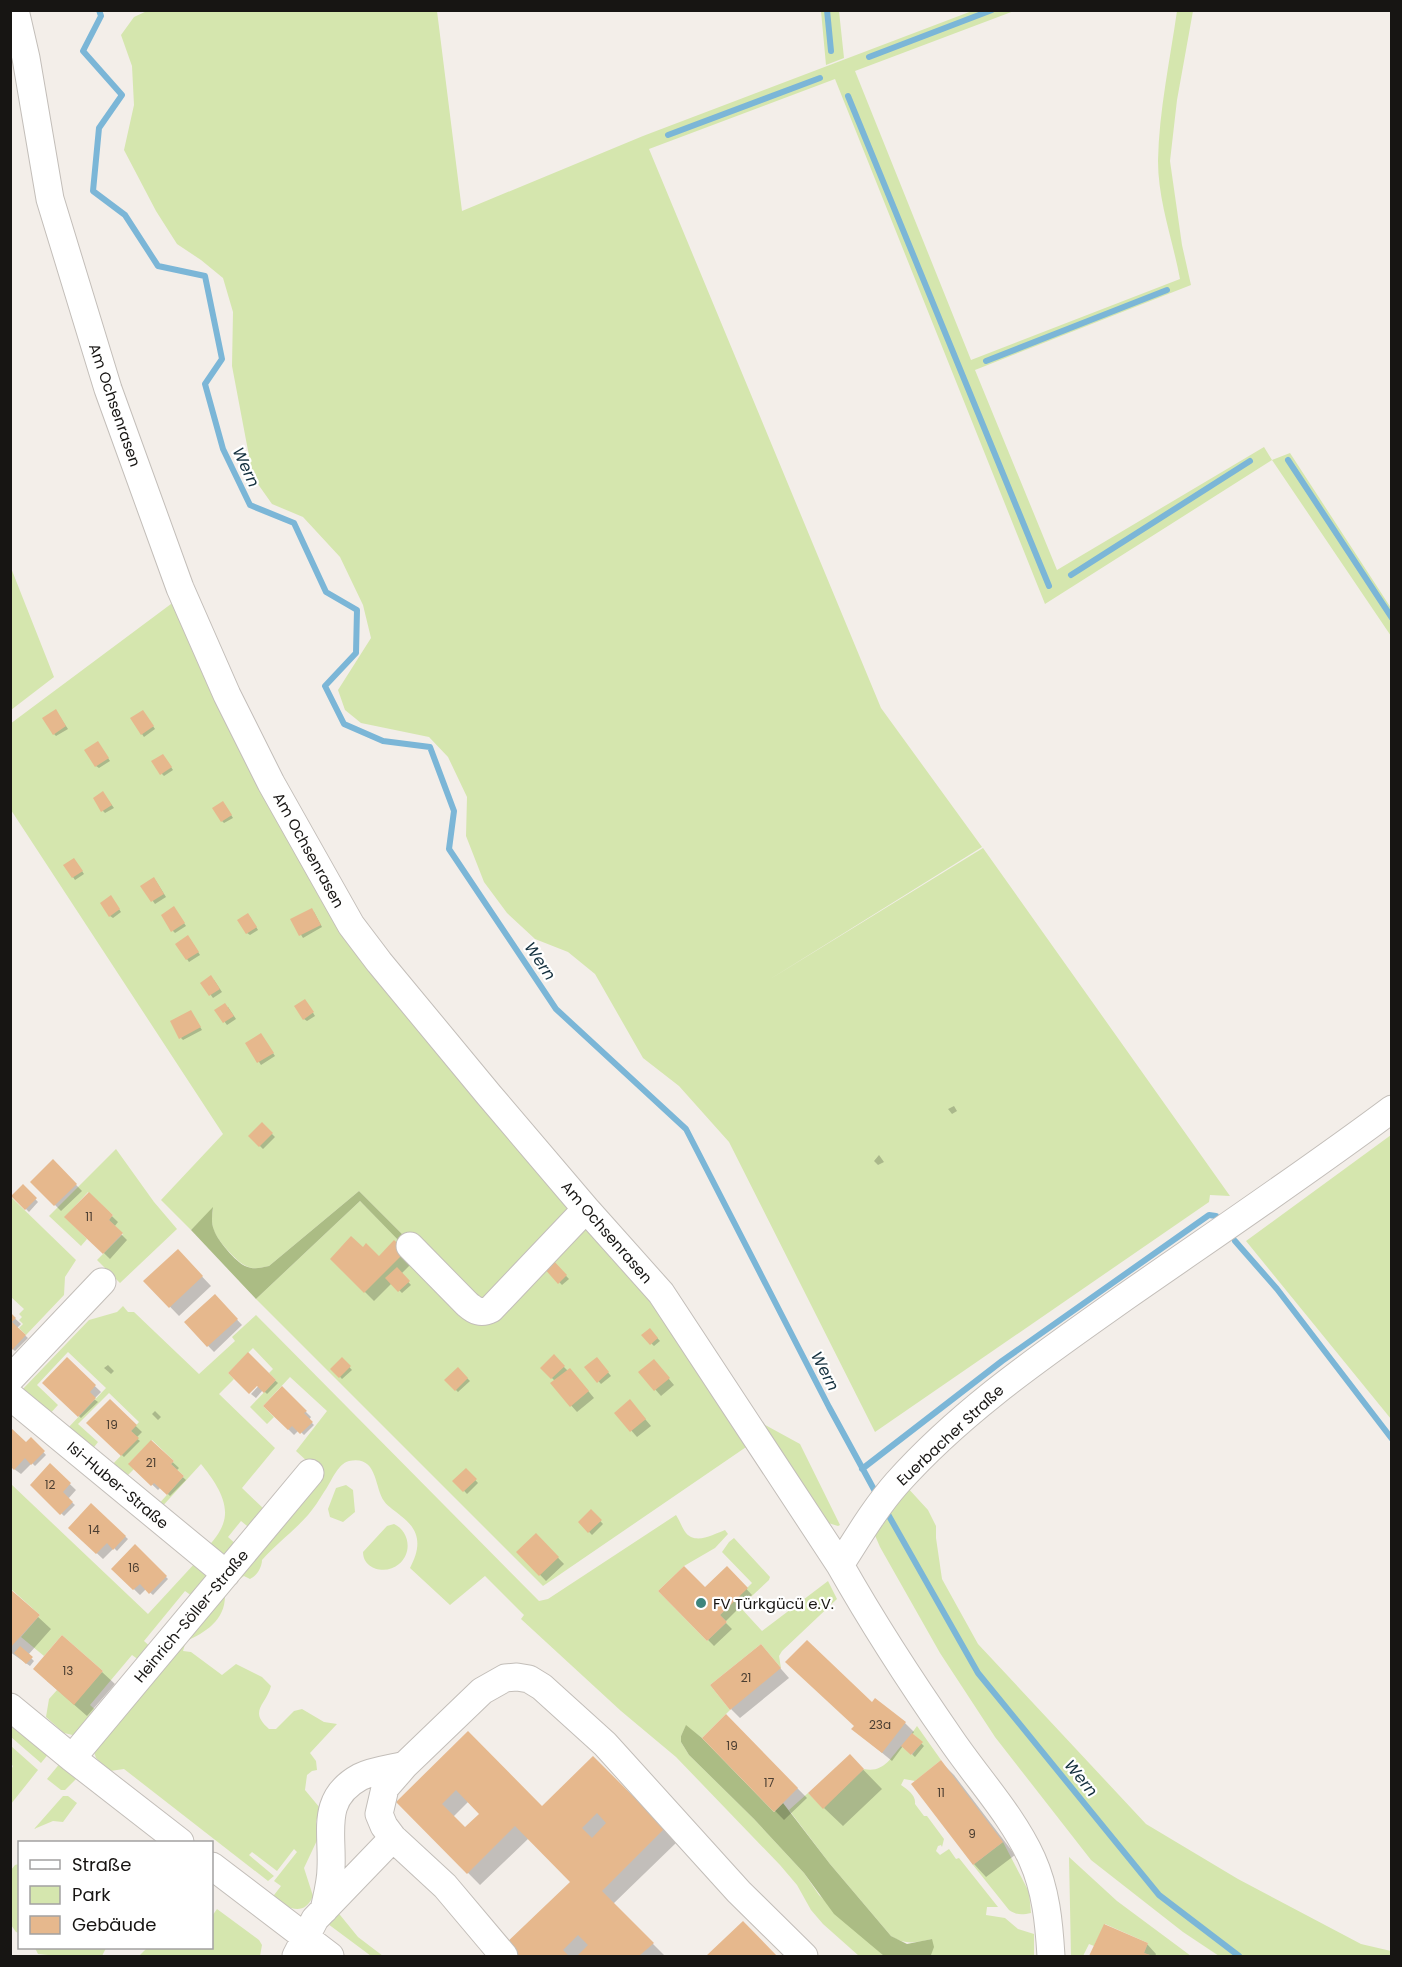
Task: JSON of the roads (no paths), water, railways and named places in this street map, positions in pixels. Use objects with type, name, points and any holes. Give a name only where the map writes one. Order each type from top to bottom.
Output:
[{"type":"street","name":"Am Ochsenrasen","points":[[15,10],[18,52],[50,199],[108,389],[180,588],[227,695],[272,783],[351,925],[379,962],[586,1209],[661,1293],[840,1565]]},
{"type":"street","name":"Euerbacher Straße","points":[[840,1565],[868,1520],[896,1484],[976,1407],[1020,1371],[1392,1109]]},
{"type":"street","points":[[410,1246],[467,1304],[474,1310],[485,1312],[491,1309],[586,1209]]},
{"type":"street","points":[[10,1379],[102,1282]]},
{"type":"street","name":"Isi-Huber-Straße","points":[[10,1396],[226,1574]]},
{"type":"street","name":"Heinrich-Söller-Straße","points":[[72,1758],[310,1473]]},
{"type":"street","points":[[840,1565],[908,1677],[1017,1831],[1032,1859],[1042,1887],[1049,1924],[1051,1956]]},
{"type":"street","points":[[504,1956],[445,1886],[393,1838],[384,1826],[380,1814],[385,1788],[405,1765],[482,1691],[505,1678],[517,1677],[529,1679],[554,1696],[605,1744],[739,1892],[804,1956]]},
{"type":"street","points":[[10,1707],[179,1841]]},
{"type":"street","points":[[324,1910],[331,1876],[329,1831],[334,1806],[343,1791],[359,1778],[405,1765]]},
{"type":"street","points":[[300,1947],[315,1919],[393,1838]]},
{"type":"street","points":[[213,1867],[300,1947],[330,1956]]},
{"type":"waterway","name":"Wern","points":[[99,10],[101,16],[83,51],[122,95],[99,128],[93,191],[125,215],[158,266],[205,276],[222,359],[205,384],[223,449],[250,505],[294,523],[326,592],[357,610],[356,653],[325,686],[344,724],[383,741],[430,747],[454,811],[449,849],[556,1009],[686,1129],[829,1407],[877,1495]]},
{"type":"waterway","points":[[827,10],[831,51]]},
{"type":"waterway","points":[[869,57],[992,10]]},
{"type":"waterway","points":[[668,135],[820,78]]},
{"type":"waterway","points":[[848,96],[1049,586]]},
{"type":"waterway","points":[[986,361],[1167,290]]},
{"type":"waterway","points":[[1288,460],[1392,618]]},
{"type":"waterway","points":[[1071,575],[1250,461]]},
{"type":"waterway","points":[[862,1469],[1002,1361],[1209,1215],[1216,1216]]},
{"type":"waterway","points":[[1235,1241],[1277,1289],[1392,1439]]},
{"type":"waterway","name":"Wern","points":[[885,1509],[978,1673],[1159,1895],[1239,1956]]},
{"type":"place","name":"FV Türkgücü e.V.","points":[[701,1603]]}]
